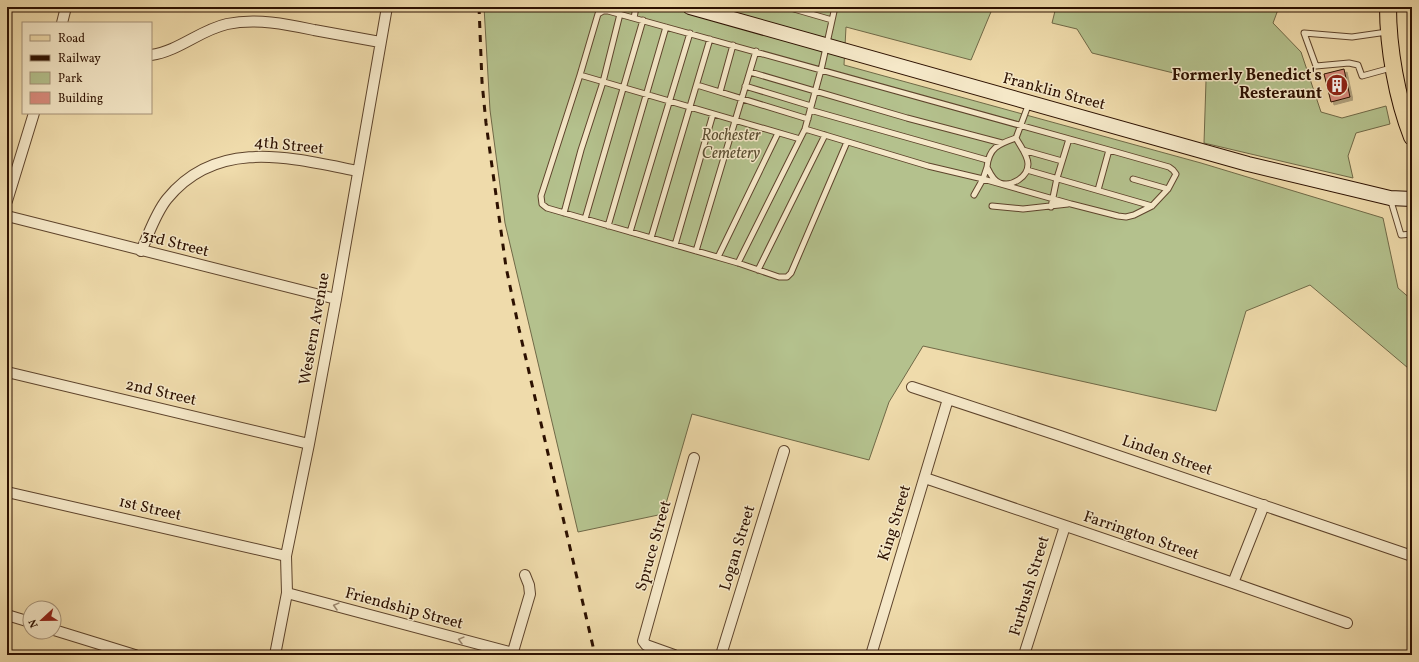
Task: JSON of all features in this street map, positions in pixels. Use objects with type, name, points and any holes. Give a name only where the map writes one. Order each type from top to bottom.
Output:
[{"type":"main road","points":[[1388,7],[1389,32],[1394,67],[1401,102],[1412,137]]},
{"type":"street","points":[[62,22],[66,7]]},
{"type":"street","name":"Western Avenue","points":[[275,655],[287,593],[286,556],[336,299],[387,7]]},
{"type":"street","name":"Franklin Street","points":[[690,7],[1029,104],[1248,164],[1390,198],[1412,199]]},
{"type":"street","points":[[152,55],[178,47],[213,28],[233,23],[253,21],[293,26],[380,42]]},
{"type":"street","points":[[7,201],[34,114]]},
{"type":"street","name":"4th Street","points":[[141,251],[159,212],[175,190],[197,173],[220,162],[246,157],[273,156],[358,171]]},
{"type":"street","name":"3rd Street","points":[[7,216],[336,299]]},
{"type":"street","name":"2nd Street","points":[[7,372],[309,444]]},
{"type":"street","name":"Linden Street","points":[[912,387],[1412,556]]},
{"type":"street","name":"King Street","points":[[871,655],[948,399]]},
{"type":"street","name":"Logan Street","points":[[721,655],[784,451]]},
{"type":"street","name":"Spruce Street","points":[[674,655],[646,645],[643,641],[694,458]]},
{"type":"street","name":"Farrington Street","points":[[925,478],[1347,623]]},
{"type":"street","name":"1st Street","points":[[7,492],[286,556]]},
{"type":"street","points":[[1233,583],[1264,505]]},
{"type":"street","name":"Furbush Street","points":[[1024,655],[1065,526]]},
{"type":"street","points":[[512,654],[530,594],[529,585],[525,575]]},
{"type":"street","name":"Friendship Street","points":[[287,593],[512,654]]},
{"type":"street","points":[[7,615],[22,620]]},
{"type":"street","points":[[62,632],[135,655]]},
{"type":"lane","points":[[634,18],[636,7]]},
{"type":"lane","points":[[787,7],[832,20]]},
{"type":"lane","points":[[738,263],[805,129],[821,70],[835,7]]},
{"type":"lane","points":[[805,129],[928,166],[983,179],[1071,204],[1126,216],[1141,212],[1152,206],[1168,189],[1176,174],[1168,167],[608,10],[598,14],[541,196],[542,204],[548,208],[564,213],[758,270],[787,277],[791,273],[847,142]]},
{"type":"lane","points":[[564,213],[581,150],[603,82],[620,14]]},
{"type":"lane","points":[[585,219],[643,20]]},
{"type":"lane","points":[[608,226],[666,27]]},
{"type":"lane","points":[[1389,32],[1362,37],[1304,33],[1316,66],[1349,64],[1358,65],[1362,76],[1394,67]]},
{"type":"lane","points":[[630,232],[690,33]]},
{"type":"lane","points":[[651,238],[710,39]]},
{"type":"lane","points":[[720,92],[733,45]]},
{"type":"lane","points":[[696,251],[756,51]]},
{"type":"lane","points":[[750,72],[907,118],[1002,143]]},
{"type":"lane","points":[[580,75],[800,139]]},
{"type":"lane","points":[[697,85],[808,119]]},
{"type":"lane","points":[[745,86],[811,108],[988,160]]},
{"type":"lane","points":[[974,195],[983,179],[989,155],[994,148],[1002,143],[1016,138],[1022,126],[1029,104]]},
{"type":"lane","points":[[675,245],[713,114]]},
{"type":"lane","points":[[718,257],[778,133]]},
{"type":"lane","points":[[758,270],[825,134]]},
{"type":"lane","points":[[987,167],[994,180],[1001,184],[1011,183],[1023,177],[1027,170],[1028,163],[1016,138]]},
{"type":"lane","points":[[1051,207],[1057,178],[1069,139]]},
{"type":"lane","points":[[1023,150],[1062,160]]},
{"type":"lane","points":[[1098,190],[1109,150]]},
{"type":"lane","points":[[1027,170],[1152,206]]},
{"type":"lane","points":[[1133,179],[1168,189]]},
{"type":"lane","points":[[1390,198],[1401,235],[1412,234]]},
{"type":"lane","points":[[992,206],[1023,209],[1071,204]]},
{"type":"green space","name":"Rochester Cemetery","points":[[484,7],[993,7],[971,60],[846,27],[844,65],[1201,163],[1383,218],[1398,288],[1412,300],[1412,364],[1408,368],[1310,285],[1246,311],[1216,411],[923,346],[889,402],[869,460],[692,414],[663,514],[578,532],[505,223],[490,110]]},
{"type":"green space","points":[[1056,7],[1279,7],[1273,23],[1301,52],[1321,112],[1342,118],[1386,106],[1390,124],[1356,133],[1348,156],[1353,178],[1204,143],[1206,81],[1092,53],[1077,29],[1052,23]]},
{"type":"building","name":"Formerly Benedict's Resteraunt","points":[[1344,69],[1350,97],[1331,102],[1324,74]]},
{"type":"railway","points":[[479,7],[482,82],[486,123],[506,267],[595,655]]},
{"type":"place","name":"Formerly Benedict's Resteraunt","points":[[1337,85]]}]
